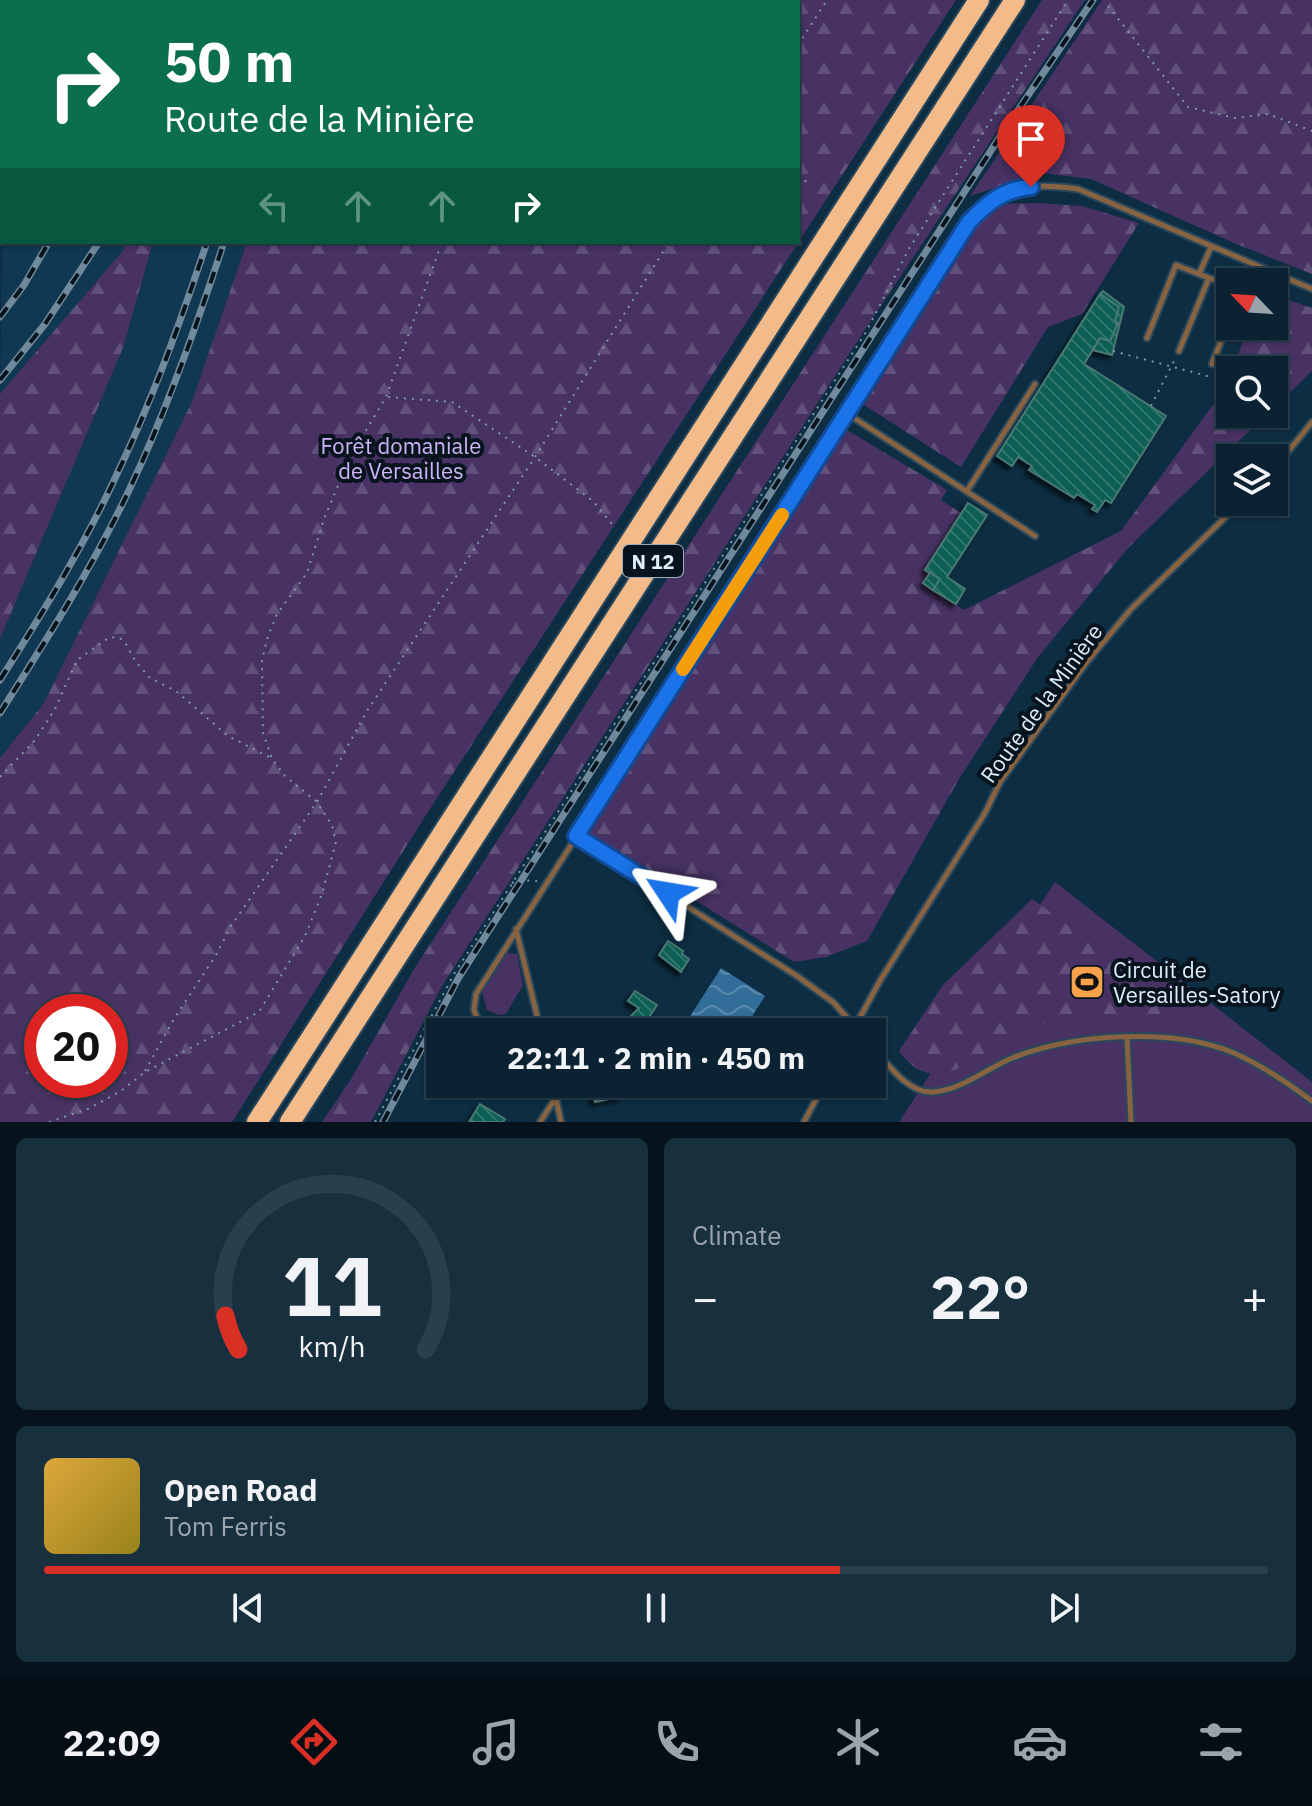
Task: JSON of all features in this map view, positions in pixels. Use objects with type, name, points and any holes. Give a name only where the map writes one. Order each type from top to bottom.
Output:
[{"type":"highway","name":"N 12","points":[[257,1122],[979,0]]},
{"type":"highway","name":"N 12","points":[[290,1122],[1015,0]]},
{"type":"lane","points":[[477,1018],[474,1010],[476,994],[516,929],[969,222],[988,203],[1014,188],[1049,185],[1078,189],[1312,289]]},
{"type":"lane","points":[[1199,274],[1211,247]]},
{"type":"lane","points":[[1147,338],[1176,265],[1216,281]]},
{"type":"lane","points":[[1179,351],[1209,278]]},
{"type":"lane","points":[[1212,364],[1222,340]]},
{"type":"lane","points":[[967,491],[1035,384]]},
{"type":"lane","points":[[848,414],[1035,536]]},
{"type":"lane","points":[[1288,452],[1312,422]]},
{"type":"lane","name":"Route de la Minière","points":[[862,1018],[881,979],[985,813],[1000,782],[1086,663],[1131,609],[1227,516]]},
{"type":"lane","points":[[576,836],[797,976],[833,1002],[846,1018]]},
{"type":"lane","points":[[516,929],[538,1018]]},
{"type":"lane","points":[[886,1060],[918,1090],[933,1092],[963,1083],[1012,1058],[1059,1044],[1167,1037],[1234,1053],[1312,1101]]},
{"type":"lane","points":[[1127,1038],[1131,1122]]},
{"type":"lane","points":[[540,1122],[555,1098]]},
{"type":"lane","points":[[555,1098],[561,1122]]},
{"type":"lane","points":[[804,1122],[817,1098]]},
{"type":"path","points":[[800,42],[827,0]]},
{"type":"path","points":[[375,1122],[437,1004],[511,884],[866,332],[910,247],[1068,0]]},
{"type":"path","points":[[1108,6],[1188,107],[1235,118],[1268,114],[1312,131]]},
{"type":"path","points":[[800,177],[810,184]]},
{"type":"path","points":[[49,1122],[88,1109],[121,1091],[145,1072],[259,1012],[292,962],[315,914],[336,842],[332,825],[317,802],[285,776],[272,759],[263,733],[262,661],[277,614],[307,573],[324,519],[350,457],[386,397],[441,244]]},
{"type":"path","points":[[145,1072],[231,926],[317,802],[367,711],[535,457],[668,244]]},
{"type":"path","points":[[1113,351],[1207,376],[1212,364]]},
{"type":"path","points":[[1151,406],[1179,351]]},
{"type":"path","points":[[386,397],[452,402],[535,457],[593,501],[612,524]]},
{"type":"path","points":[[0,777],[35,740],[55,709],[77,660],[110,637],[120,638],[126,644],[150,678],[176,691],[228,736],[272,759]]},
{"type":"path","points":[[511,884],[529,879],[545,883]]},
{"type":"shaded area","points":[[2,244],[126,244],[122,252],[0,394]]},
{"type":"shaded area","points":[[152,244],[246,244],[191,404],[44,703],[0,758],[0,639],[123,348]]},
{"type":"green space","name":"Forêt domaniale de Versailles","points":[[800,0],[956,0],[800,240]]},
{"type":"green space","points":[[1042,0],[1085,0],[864,331],[442,986],[371,1122],[322,1122],[351,1079],[416,966]]},
{"type":"green space","points":[[1102,0],[1312,0],[1312,274],[1091,179],[1041,173],[970,196]]},
{"type":"green space","points":[[1003,204],[1082,206],[1139,223],[1082,314],[1048,327],[961,467],[864,405],[985,215]]},
{"type":"green space","points":[[126,244],[152,244],[123,348],[0,639],[0,394]]},
{"type":"green space","name":"Forêt domaniale de Versailles","points":[[246,244],[797,244],[426,815],[232,1122],[0,1122],[0,758],[44,703],[191,404]]},
{"type":"green space","points":[[1288,300],[1312,308],[1312,371],[1288,394],[1288,356],[1237,356],[1244,340],[1288,340]]},
{"type":"green space","points":[[1216,401],[1216,428],[1252,428],[1236,444],[1216,444],[1216,463],[1129,547],[1038,657],[959,779],[867,941],[826,957],[794,962],[589,834],[847,430],[947,490],[941,500],[961,513],[925,569],[930,573],[923,583],[964,610],[1121,531]]},
{"type":"green space","name":"Circuit de Versailles-Satory","points":[[1055,882],[1312,1082],[1312,1122],[899,1122]]},
{"type":"green space","points":[[1032,899],[1203,1022],[1130,1015],[1073,1017],[1024,1032],[951,1071],[938,1074],[925,1072],[912,1065],[899,1051],[943,985]]},
{"type":"green space","points":[[506,953],[517,954],[523,985],[506,1014],[498,1015],[487,1010],[482,992]]},
{"type":"water","points":[[721,968],[765,996],[751,1018],[689,1018]]},
{"type":"building","points":[[1103,291],[1124,307],[1112,355],[1093,350],[1100,338],[1110,341],[1118,323],[1115,321],[1119,307],[1100,294]]},
{"type":"building","points":[[1100,294],[1119,307],[1115,321],[1118,323],[1110,341],[1100,338],[1084,364],[1166,416],[1111,503],[1105,500],[1097,512],[1092,509],[1095,505],[1077,494],[1074,498],[1029,470],[1032,466],[1018,457],[1012,466],[997,456]]},
{"type":"building","points":[[968,503],[987,515],[947,577],[965,589],[956,604],[933,590],[940,579],[925,570]]},
{"type":"building","points":[[930,573],[940,579],[933,590],[923,583]]},
{"type":"building","points":[[668,941],[689,959],[681,972],[659,955]]},
{"type":"building","points":[[635,991],[657,1005],[649,1018],[629,1018],[639,1008],[628,1001]]},
{"type":"building","points":[[480,1104],[505,1119],[503,1122],[469,1122]]},
{"type":"railway","points":[[383,1122],[459,977],[1001,135],[1093,0]]},
{"type":"railway","points":[[0,317],[24,285],[48,244]]},
{"type":"railway","points":[[0,380],[45,324],[98,244]]},
{"type":"railway","points":[[0,680],[77,553],[117,474],[166,360],[206,244]]},
{"type":"railway","points":[[0,713],[86,573],[131,486],[181,366],[223,244]]},
{"type":"slow traffic","points":[[683,669],[782,515]]},
{"type":"place","name":"Circuit de Versailles-Satory","points":[[1087,982]]},
{"type":"route","points":[[668,893],[576,836],[969,222],[988,203],[1014,188],[1031,187]]}]
